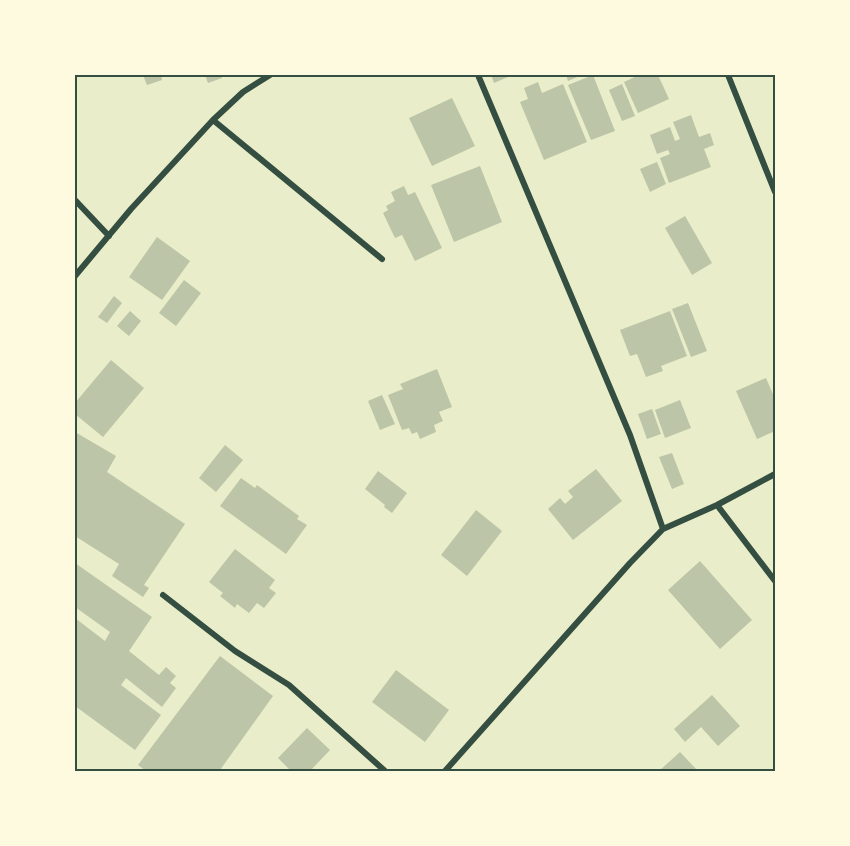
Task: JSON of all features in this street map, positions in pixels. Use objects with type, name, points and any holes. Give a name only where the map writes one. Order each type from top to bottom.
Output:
[{"type":"street","points":[[75,276],[213,120],[243,92],[270,75]]},
{"type":"street","points":[[478,75],[630,435],[663,529]]},
{"type":"street","points":[[728,75],[775,192]]},
{"type":"street","points":[[213,120],[382,259]]},
{"type":"street","points":[[75,200],[109,236]]},
{"type":"street","points":[[445,771],[663,529],[717,505],[775,474]]},
{"type":"street","points":[[717,505],[775,581]]},
{"type":"street","points":[[163,595],[235,651],[289,685],[385,771]]},
{"type":"building","points":[[143,75],[161,75],[162,80],[147,85]]},
{"type":"building","points":[[205,75],[221,75],[222,78],[208,83]]},
{"type":"building","points":[[491,75],[512,75],[494,83]]},
{"type":"building","points":[[566,75],[582,75],[568,81]]},
{"type":"building","points":[[593,75],[615,131],[591,140],[568,85]]},
{"type":"building","points":[[639,75],[658,75],[669,99],[638,113],[624,82]]},
{"type":"building","points":[[538,82],[542,93],[563,84],[587,142],[544,160],[520,102],[528,99],[524,88]]},
{"type":"building","points":[[622,84],[635,116],[622,121],[609,90]]},
{"type":"building","points":[[452,98],[475,146],[432,166],[409,118]]},
{"type":"building","points":[[691,115],[699,137],[710,133],[714,145],[704,149],[711,167],[669,183],[660,158],[670,154],[668,150],[657,154],[650,135],[670,127],[675,141],[680,139],[673,122]]},
{"type":"building","points":[[657,162],[666,184],[650,192],[640,169]]},
{"type":"building","points":[[480,166],[502,222],[454,242],[431,185]]},
{"type":"building","points":[[404,186],[408,195],[415,192],[442,248],[415,261],[402,235],[395,238],[383,213],[388,210],[386,206],[395,201],[391,192]]},
{"type":"building","points":[[685,216],[712,263],[692,275],[665,228]]},
{"type":"building","points":[[157,237],[190,261],[162,300],[129,277]]},
{"type":"building","points":[[184,280],[201,293],[176,326],[159,313]]},
{"type":"building","points":[[114,296],[122,303],[107,323],[98,317]]},
{"type":"building","points":[[688,303],[707,351],[691,357],[672,309]]},
{"type":"building","points":[[130,311],[141,321],[129,336],[117,326]]},
{"type":"building","points":[[670,311],[687,356],[661,366],[663,371],[646,377],[637,354],[630,356],[620,330]]},
{"type":"building","points":[[111,360],[144,388],[103,437],[75,414],[75,403]]},
{"type":"building","points":[[437,369],[452,407],[439,412],[443,421],[434,425],[436,432],[420,439],[417,432],[412,434],[409,428],[402,430],[388,395],[403,389],[400,384]]},
{"type":"building","points":[[766,378],[775,399],[775,431],[757,439],[736,391]]},
{"type":"building","points":[[382,395],[395,424],[380,430],[368,401]]},
{"type":"building","points":[[680,400],[691,428],[665,438],[655,410]]},
{"type":"building","points":[[652,409],[661,434],[647,439],[638,414]]},
{"type":"building","points":[[75,432],[116,456],[107,472],[185,524],[144,585],[149,588],[143,597],[112,576],[119,564],[75,536]]},
{"type":"building","points":[[225,445],[243,460],[216,492],[199,478]]},
{"type":"building","points":[[672,453],[684,484],[672,489],[659,457]]},
{"type":"building","points":[[596,469],[622,501],[573,540],[548,509],[560,498],[565,504],[573,497],[568,491]]},
{"type":"building","points":[[378,471],[407,493],[392,513],[365,489]]},
{"type":"building","points":[[241,478],[255,488],[257,485],[299,516],[297,519],[307,525],[286,554],[220,506]]},
{"type":"building","points":[[476,510],[502,531],[467,576],[441,555]]},
{"type":"building","points":[[235,549],[275,580],[269,588],[276,593],[264,608],[257,603],[249,613],[237,604],[235,608],[220,596],[223,593],[209,582]]},
{"type":"building","points":[[700,561],[752,620],[720,649],[668,590]]},
{"type":"building","points":[[75,563],[152,617],[129,651],[159,675],[166,667],[176,676],[170,683],[176,688],[162,707],[126,678],[121,685],[161,715],[135,750],[75,706],[75,618],[105,641],[110,632],[75,607]]},
{"type":"building","points":[[220,656],[273,696],[221,771],[146,771],[138,765]]},
{"type":"building","points":[[396,670],[449,710],[425,742],[372,702]]},
{"type":"building","points":[[712,695],[740,726],[718,746],[701,727],[685,742],[674,729]]},
{"type":"building","points":[[307,728],[330,750],[310,771],[291,771],[278,758]]},
{"type":"building","points":[[680,752],[698,771],[659,771]]}]
